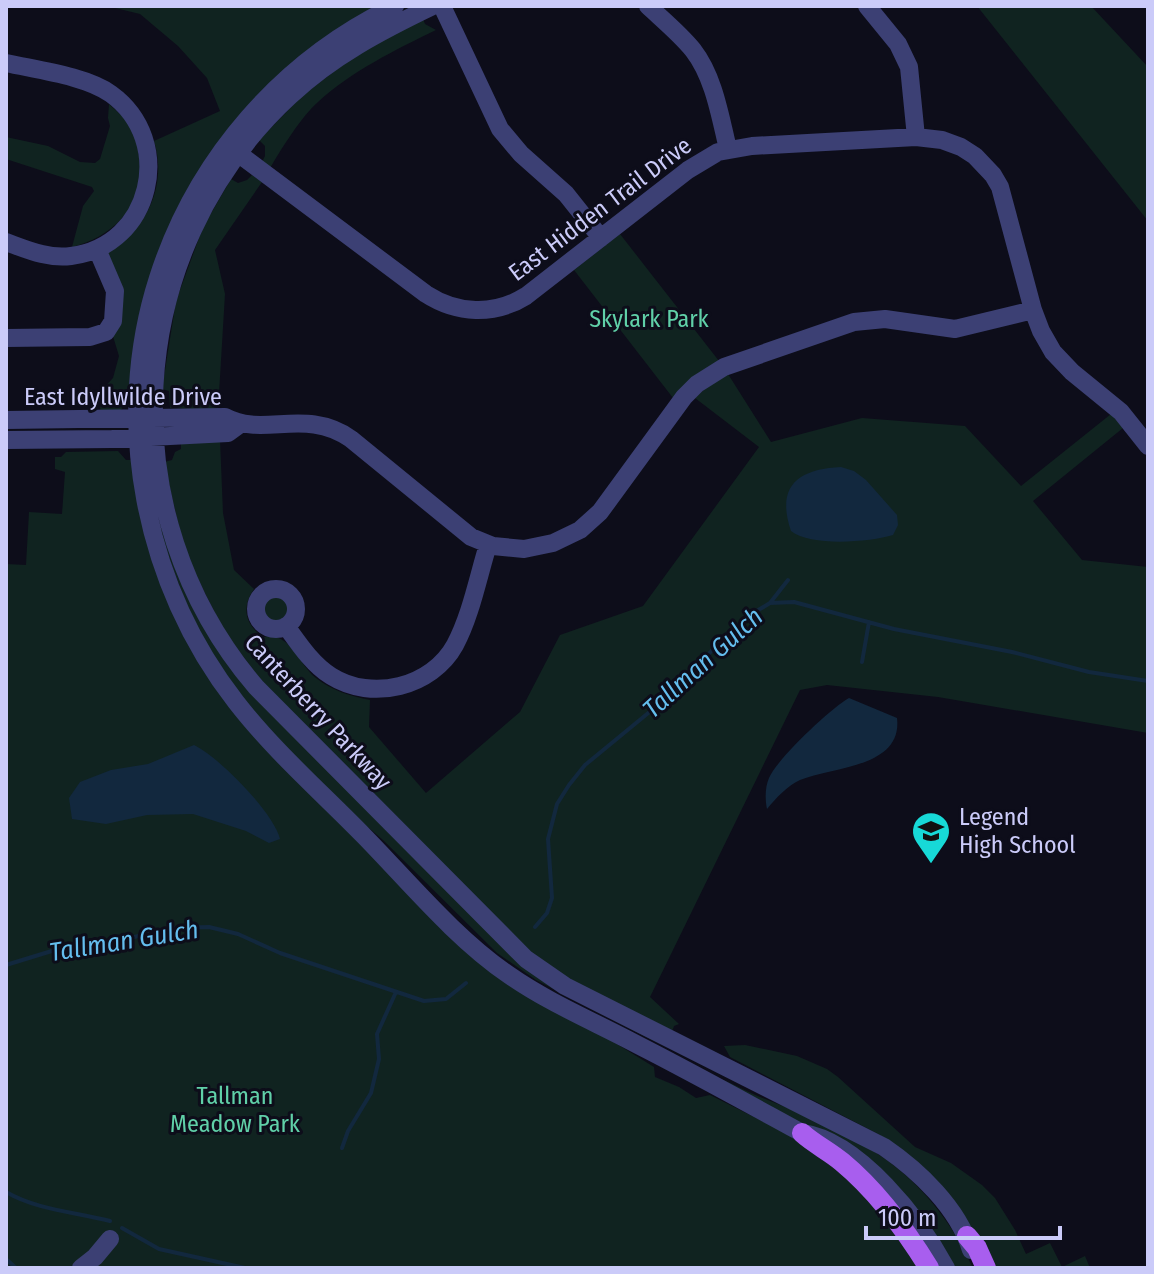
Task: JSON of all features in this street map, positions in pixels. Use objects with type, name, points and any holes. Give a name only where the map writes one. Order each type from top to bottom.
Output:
[{"type":"main road","points":[[802,1133],[840,1160],[872,1191],[898,1222],[929,1268]]},
{"type":"main road","points":[[967,1236],[977,1248],[986,1268]]},
{"type":"street","name":"Canterberry Parkway","points":[[395,6],[339,37],[285,79],[235,132],[202,179],[170,245],[155,287],[140,361],[146,428],[145,501],[157,550],[175,597],[216,674],[236,703],[474,947],[495,965],[543,996],[802,1133],[814,1135],[846,1153],[886,1186],[924,1232],[946,1268]]},
{"type":"street","name":"Canterberry Parkway","points":[[433,6],[368,38],[313,76],[272,114],[239,154],[205,206],[173,282],[158,344],[146,428],[177,552],[201,606],[229,652],[265,697],[507,943],[565,986],[884,1147],[934,1191],[967,1236],[979,1268]]},
{"type":"street","points":[[442,6],[500,129],[521,154],[566,194],[601,238]]},
{"type":"street","points":[[648,6],[688,45],[701,63],[711,86],[728,149]]},
{"type":"street","points":[[867,6],[898,44],[909,67],[916,137]]},
{"type":"street","points":[[6,63],[93,85],[111,94],[134,117],[149,157],[147,189],[139,211],[122,233],[97,249],[54,256],[6,242]]},
{"type":"street","name":"East Hidden Trail Drive","points":[[239,154],[426,294],[461,309],[491,310],[520,300],[697,164],[728,149],[916,137],[956,144],[975,156],[993,175],[1005,199],[1033,310],[1041,331],[1058,358],[1121,412],[1148,446]]},
{"type":"street","points":[[6,338],[90,337],[106,332],[113,321],[115,291],[97,249]]},
{"type":"street","name":"East Idyllwilde Drive","points":[[6,420],[228,433],[239,425],[316,424],[338,431],[455,526],[488,545],[534,548],[580,530],[600,512],[684,397],[697,384],[724,367],[862,320],[885,319],[955,329],[1033,310]]},
{"type":"street","name":"East Idyllwilde Drive","points":[[6,440],[146,428]]},
{"type":"street","points":[[286,626],[314,662],[337,680],[372,689],[406,684],[435,668],[455,645],[488,545]]},
{"type":"street","points":[[91,1266],[110,1239]]},
{"type":"green space","points":[[107,6],[378,6],[244,109],[129,399],[121,410],[100,413],[101,391],[113,378],[119,356],[112,333],[107,253],[133,232],[150,205],[158,174],[154,141],[220,111],[207,78],[178,46],[140,14]]},
{"type":"green space","points":[[977,6],[1091,6],[1148,67],[1148,221]]},
{"type":"green space","points":[[423,19],[425,24],[436,30],[345,80],[305,116],[270,168],[262,162],[265,146],[259,140],[303,95],[364,49]]},
{"type":"green space","points":[[109,104],[126,120],[134,133],[139,156],[138,188],[133,203],[114,226],[88,242],[72,247],[83,206],[94,191],[92,187],[6,159],[6,137],[48,146],[80,162],[95,163],[100,159],[110,126]]},
{"type":"green space","points":[[252,175],[262,182],[215,250],[225,294],[218,410],[170,408],[169,391],[162,389],[176,301],[203,227],[231,179],[238,183]]},
{"type":"green space","name":"Skylark Park","points":[[620,234],[719,361],[693,377],[673,398],[574,270]]},
{"type":"green space","points":[[728,374],[771,442],[862,418],[965,426],[1021,486],[1111,414],[1123,428],[1033,501],[1082,560],[1148,567],[1148,733],[938,697],[827,685],[800,690],[650,997],[679,1024],[674,1026],[672,1032],[591,992],[537,959],[267,688],[224,631],[185,553],[164,462],[172,460],[175,452],[181,449],[181,442],[220,440],[223,513],[234,570],[254,589],[246,609],[249,622],[264,637],[273,636],[287,644],[322,683],[370,700],[369,727],[426,793],[520,712],[560,635],[643,606],[759,447],[695,398]]},
{"type":"green space","name":"Tallman Meadow Park","points":[[118,451],[126,460],[131,460],[178,622],[396,878],[575,1018],[654,1067],[655,1077],[696,1098],[710,1095],[806,1143],[843,1168],[923,1268],[6,1268],[6,564],[26,565],[29,512],[62,514],[65,472],[55,469],[55,457],[61,457],[66,452]]},
{"type":"green space","points":[[159,521],[187,588],[210,632],[498,940],[658,1043],[536,980],[497,953],[383,840],[329,794],[254,718],[199,637],[155,522]]},
{"type":"green space","points":[[275,595],[281,596],[289,604],[289,616],[281,624],[275,625],[269,624],[261,616],[260,610],[261,604],[269,596]]},
{"type":"green space","points":[[745,1045],[797,1056],[827,1069],[915,1147],[951,1163],[982,1185],[995,1198],[1026,1254],[1050,1243],[1062,1267],[1085,1256],[1090,1268],[990,1268],[880,1135],[730,1057],[724,1046]]},
{"type":"green space","points":[[721,1079],[828,1126],[886,1160],[911,1180],[934,1205],[955,1234],[973,1268],[951,1268],[934,1241]]},
{"type":"water","points":[[841,467],[854,471],[866,480],[897,515],[898,525],[893,535],[870,540],[826,541],[791,531],[786,503],[794,483],[813,472]]},
{"type":"water","points":[[849,698],[897,718],[896,734],[889,747],[862,763],[800,780],[786,789],[767,809],[769,778],[782,759],[830,712]]},
{"type":"water","points":[[194,745],[217,761],[257,801],[280,839],[269,843],[246,831],[193,814],[147,815],[106,824],[72,819],[69,798],[80,782],[111,770],[148,764]]},
{"type":"waterway","points":[[770,603],[788,580]]},
{"type":"waterway","name":"Tallman Gulch","points":[[535,927],[547,913],[552,898],[548,839],[557,804],[569,785],[585,765],[675,691],[725,636],[770,603],[794,602],[894,629],[1012,652],[1089,672],[1148,681]]},
{"type":"waterway","points":[[862,662],[869,622]]},
{"type":"waterway","name":"Tallman Gulch","points":[[6,965],[55,950],[92,946],[176,928],[209,927],[238,934],[280,953],[424,1001],[446,999],[466,983]]},
{"type":"waterway","points":[[342,1148],[348,1131],[371,1093],[379,1059],[377,1034],[396,992]]},
{"type":"waterway","points":[[6,1192],[44,1207],[110,1221]]},
{"type":"waterway","points":[[122,1228],[159,1249],[245,1268]]},
{"type":"waterway","points":[[6,1259],[16,1268]]},
{"type":"place","name":"Legend High School","points":[[931,865]]}]
